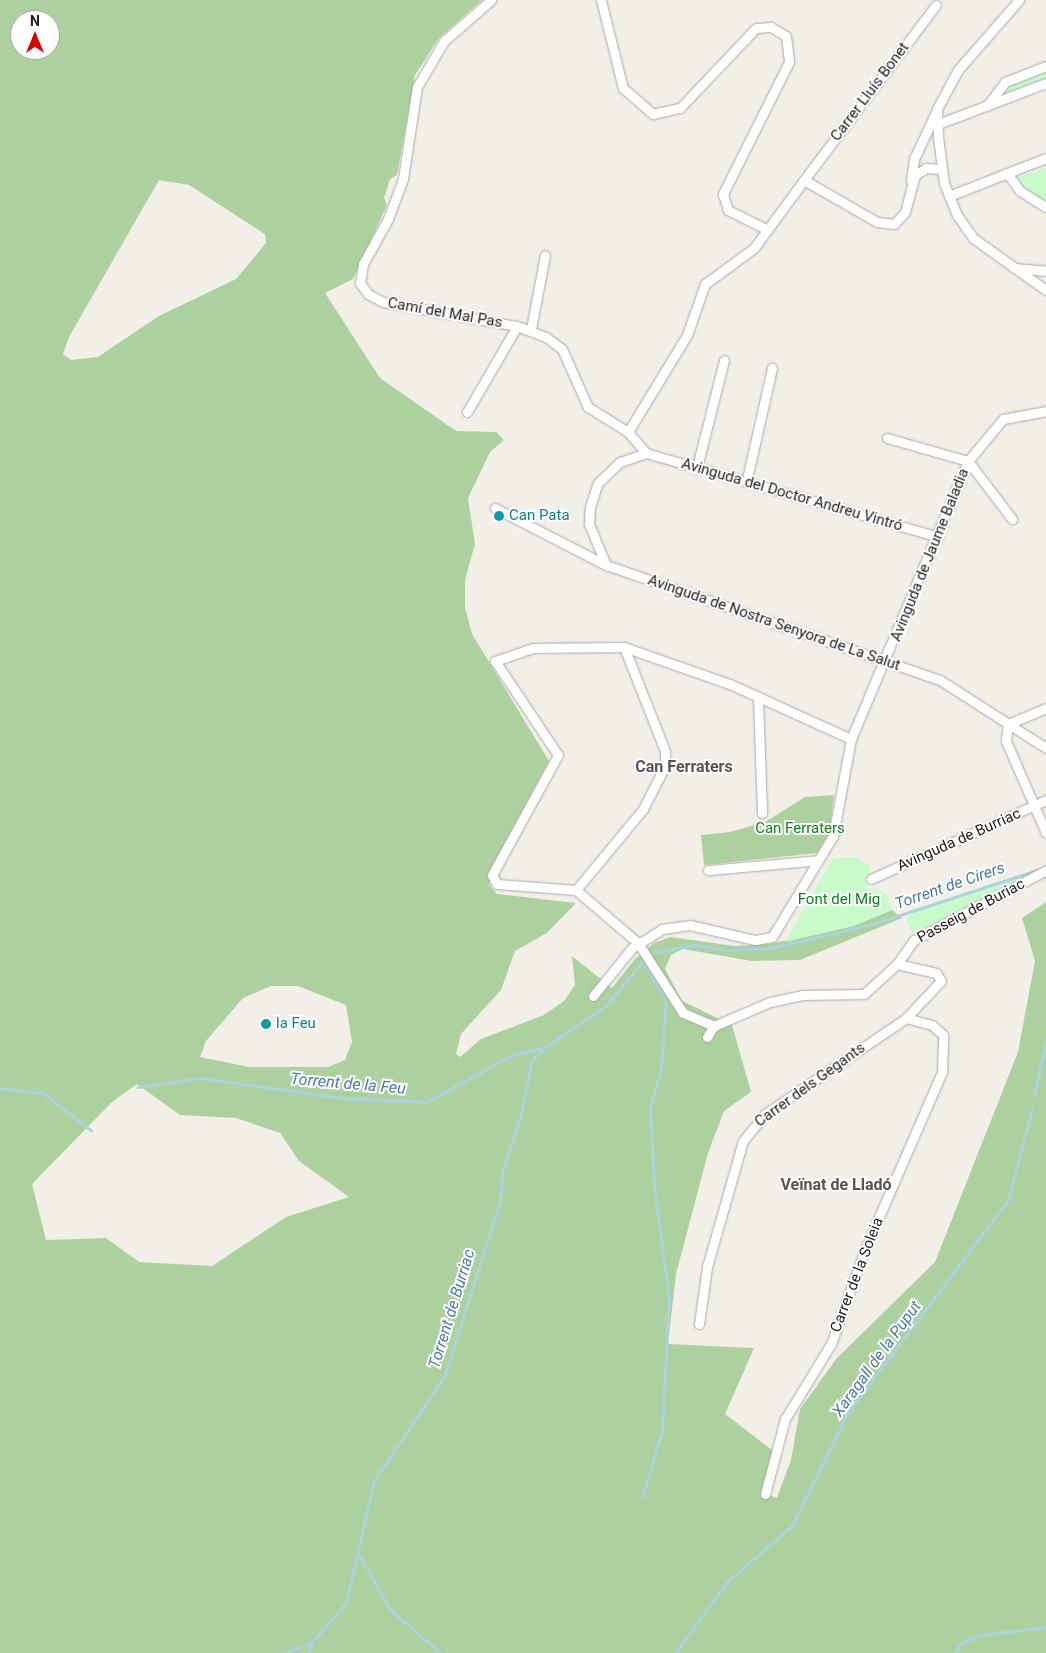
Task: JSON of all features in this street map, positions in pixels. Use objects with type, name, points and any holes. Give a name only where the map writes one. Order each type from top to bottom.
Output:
[{"type":"street","name":"Camí del Mal Pas","points":[[492,0],[444,42],[417,87],[403,178],[359,279],[368,294],[383,302],[531,329],[562,349],[588,407],[628,432],[646,453]]},
{"type":"street","points":[[600,0],[623,88],[653,114],[680,108],[756,28],[771,27],[786,36],[789,62],[723,194],[728,210],[766,230]]},
{"type":"street","points":[[911,187],[914,159],[937,109],[958,70],[1019,0]]},
{"type":"street","name":"Carrer Lluís Bonet","points":[[628,432],[687,335],[705,284],[737,265],[766,230],[936,4]]},
{"type":"street","points":[[987,106],[1005,82],[1046,66]]},
{"type":"street","points":[[938,124],[1046,83]]},
{"type":"street","points":[[937,109],[941,169],[949,196],[973,238],[1046,290]]},
{"type":"street","points":[[949,196],[1046,158]]},
{"type":"street","points":[[804,180],[877,222],[894,224],[905,212],[915,175],[926,168],[941,169]]},
{"type":"street","points":[[1007,173],[1020,191],[1046,207]]},
{"type":"street","points":[[531,329],[545,255]]},
{"type":"street","points":[[1014,268],[1046,271]]},
{"type":"street","points":[[467,412],[517,326]]},
{"type":"street","points":[[698,467],[724,360]]},
{"type":"street","points":[[747,479],[772,368]]},
{"type":"street","name":"Avinguda de Jaume Baladia","points":[[638,943],[676,926],[755,940],[772,937],[833,836],[851,738],[887,662],[968,461],[1003,419],[1046,411]]},
{"type":"street","points":[[887,438],[968,461],[1012,519]]},
{"type":"street","points":[[606,565],[589,524],[590,507],[598,483],[620,462],[646,453]]},
{"type":"street","name":"Avinguda del Doctor Andreu Vintró","points":[[646,453],[747,479],[938,537]]},
{"type":"street","name":"Avinguda de Nostra Senyora de La Salut","points":[[495,508],[606,565],[940,680],[1046,748]]},
{"type":"street","points":[[576,890],[642,809],[665,766],[665,751],[624,647]]},
{"type":"street","points":[[708,1037],[714,1026],[682,1013],[638,943],[576,890],[497,884],[492,875],[558,756],[495,661],[533,648],[624,647],[758,698],[851,738]]},
{"type":"street","points":[[758,698],[762,813]]},
{"type":"street","points":[[1046,708],[1008,724],[1006,741],[1046,834]]},
{"type":"street","name":"Avinguda de Burriac","points":[[871,879],[1046,800]]},
{"type":"street","points":[[708,870],[819,860]]},
{"type":"street","name":"Passeig de Buriac","points":[[714,1026],[786,998],[864,994],[897,964],[914,940],[1046,870]]},
{"type":"street","points":[[593,996],[638,943]]},
{"type":"street","name":"Carrer dels Gegants","points":[[699,1324],[700,1295],[714,1234],[737,1157],[751,1127],[906,1018],[941,981],[936,973],[897,964]]},
{"type":"street","name":"Carrer de la Soleia","points":[[765,1494],[786,1420],[831,1344],[865,1249],[942,1072],[943,1036],[932,1025],[906,1018]]},
{"type":"green space","points":[[0,0],[482,0],[439,38],[415,75],[397,175],[390,179],[384,198],[387,205],[353,279],[325,293],[380,378],[456,431],[496,432],[504,440],[490,452],[468,498],[475,544],[465,580],[465,607],[472,634],[549,761],[491,869],[494,874],[489,884],[497,894],[576,903],[547,933],[515,951],[501,990],[461,1034],[456,1054],[460,1057],[481,1039],[544,1015],[564,1001],[575,985],[572,956],[612,988],[635,959],[654,943],[670,937],[735,946],[769,944],[853,926],[892,910],[902,918],[800,960],[752,961],[683,949],[671,955],[665,969],[682,1001],[732,1025],[751,1092],[724,1111],[708,1153],[676,1274],[668,1344],[754,1348],[725,1414],[773,1451],[765,1494],[777,1498],[791,1460],[800,1409],[837,1358],[935,1262],[1018,1052],[1035,961],[1022,918],[1046,902],[1046,1653],[0,1653]],"holes":[[[159,180],[189,185],[265,234],[266,243],[236,279],[159,316],[98,357],[71,360],[63,354],[69,337]],[[271,986],[298,986],[346,1005],[352,1042],[345,1060],[328,1067],[249,1067],[200,1057],[206,1041],[243,998]],[[137,1084],[180,1115],[236,1118],[280,1133],[299,1161],[349,1197],[286,1217],[212,1266],[139,1262],[106,1238],[46,1240],[32,1184],[112,1102]]]},
{"type":"green space","points":[[1046,67],[1046,82],[988,103],[1005,82]]},
{"type":"green space","points":[[1046,168],[1046,204],[1033,199],[1014,179]]},
{"type":"green space","name":"Can Ferraters","points":[[834,795],[829,834],[817,853],[704,865],[701,835],[730,832],[765,822],[805,797]]},
{"type":"green space","name":"Font del Mig","points":[[856,857],[868,864],[871,872],[865,880],[867,889],[884,892],[892,910],[853,926],[785,942],[833,858]]},
{"type":"green space","points":[[1046,867],[914,938],[906,918],[926,906]]},
{"type":"waterway","name":"Torrent de Cirers","points":[[654,952],[696,945],[726,950],[771,948],[873,924],[1040,869]]},
{"type":"waterway","name":"Torrent de Burriac","points":[[284,1653],[312,1642],[346,1603],[374,1481],[445,1375],[500,1201],[503,1169],[521,1115],[531,1062],[544,1048],[606,1006],[644,960]]},
{"type":"waterway","points":[[642,1498],[662,1431],[669,1299],[654,1186],[650,1107],[661,1069],[666,1000],[643,962]]},
{"type":"waterway","name":"Xaragall de la Puput","points":[[1034,1096],[1046,1039]]},
{"type":"waterway","name":"Torrent de la Feu","points":[[138,1087],[202,1078],[342,1098],[427,1102],[512,1055],[543,1048]]},
{"type":"waterway","points":[[0,1088],[43,1093],[91,1130]]},
{"type":"waterway","name":"Xaragall de la Puput","points":[[675,1653],[728,1581],[792,1526],[847,1414],[1008,1200],[1032,1109]]},
{"type":"waterway","points":[[359,1554],[391,1610],[441,1653]]},
{"type":"waterway","points":[[955,1653],[960,1644],[979,1635],[1046,1627]]},
{"type":"waterway","points":[[308,1653],[312,1643]]},
{"type":"place","name":"Can Pata","points":[[499,516]]},
{"type":"place","name":"la Feu","points":[[266,1024]]},
{"type":"district","name":"Can Ferraters","points":[[684,767]]},
{"type":"district","name":"Veïnat de Lladó","points":[[836,1185]]}]
